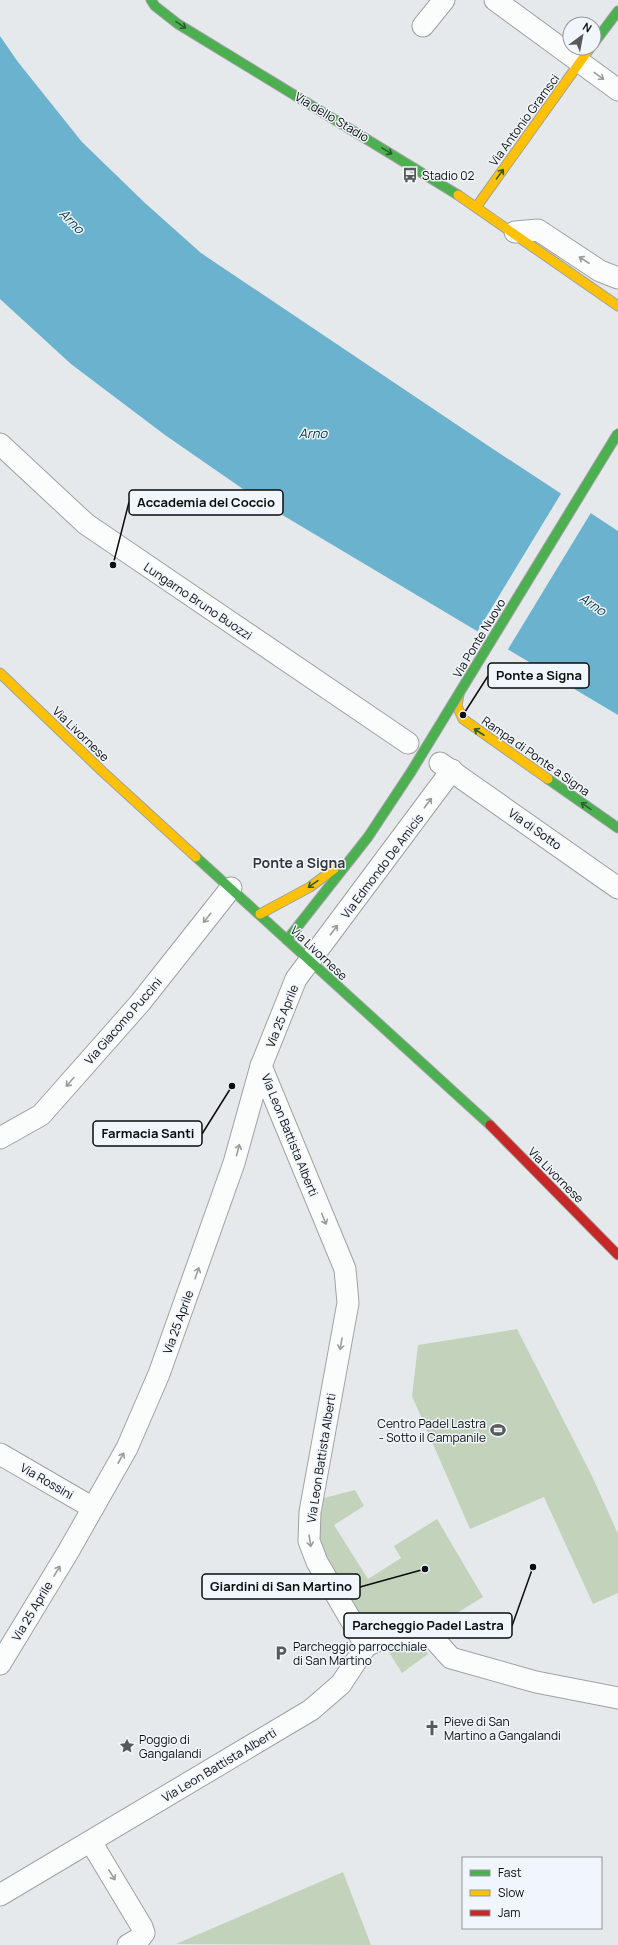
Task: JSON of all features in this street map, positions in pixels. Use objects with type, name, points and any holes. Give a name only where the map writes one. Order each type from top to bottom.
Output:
[{"type":"main road","name":"Via dello Stadio","points":[[151,0],[155,6],[178,24],[477,206],[618,306]]},
{"type":"main road","points":[[602,32],[618,11]]},
{"type":"main road","name":"Via Antonio Gramsci","points":[[477,206],[584,56]]},
{"type":"main road","name":"Via Ponte Nuovo","points":[[287,940],[356,853],[398,795],[618,433]]},
{"type":"main road","name":"Via Livornese","points":[[0,673],[103,772],[488,1124],[618,1255]]},
{"type":"main road","name":"Rampa di Ponte a Signa","points":[[459,694],[457,706],[463,719],[618,828]]},
{"type":"main road","name":"Via Ponte Nuovo","points":[[260,914],[310,887],[356,853]]},
{"type":"street","points":[[423,26],[444,0]]},
{"type":"street","points":[[495,0],[562,41]]},
{"type":"street","points":[[586,56],[618,90]]},
{"type":"street","points":[[515,232],[538,230],[600,271],[618,278]]},
{"type":"street","name":"Lungarno Bruno Buozzi","points":[[0,444],[86,524],[408,742]]},
{"type":"street","name":"Via di Sotto","points":[[446,766],[618,888]]},
{"type":"street","name":"Via Edmondo De Amicis","points":[[310,961],[446,766]]},
{"type":"street","name":"Via Giacomo Puccini","points":[[0,1138],[41,1115],[140,1003],[231,888]]},
{"type":"street","name":"Via 25 Aprile","points":[[0,1664],[127,1448],[159,1374],[234,1163],[261,1066],[296,979],[310,961]]},
{"type":"street","name":"Via Leon Battista Alberti","points":[[0,1895],[311,1710],[341,1684],[366,1646],[317,1562],[309,1541],[310,1512],[348,1303],[345,1269],[261,1066]]},
{"type":"street","name":"Via Rossini","points":[[0,1454],[93,1508]]},
{"type":"street","points":[[366,1646],[390,1635],[409,1634],[434,1639],[451,1658],[536,1682],[618,1698]]},
{"type":"street","points":[[91,1842],[142,1927],[144,1933],[140,1938],[128,1945]]},
{"type":"green space","name":"Centro Padel Lastra - Sotto il Campanile","points":[[517,1329],[592,1476],[618,1534],[618,1593],[593,1604],[544,1497],[470,1529],[412,1396],[418,1345]]},
{"type":"green space","points":[[355,1490],[364,1506],[334,1525],[368,1579],[401,1558],[394,1546],[437,1519],[483,1597],[431,1629],[401,1623],[368,1633],[320,1552],[315,1519],[320,1499]]},
{"type":"green space","points":[[388,1644],[422,1644],[428,1654],[402,1673],[385,1646]]},
{"type":"green space","points":[[343,1872],[371,1945],[176,1944]]},
{"type":"water","name":"Arno","points":[[0,36],[18,62],[82,142],[145,203],[201,253],[618,531],[618,715],[269,507],[165,435],[71,364],[0,299]]},
{"type":"pier","points":[[562,492],[592,511],[507,651],[477,632]]},
{"type":"traffic: fast","points":[[151,0],[155,6],[178,24],[458,195]]},
{"type":"traffic: fast","points":[[602,32],[618,11]]},
{"type":"traffic: fast","points":[[411,772],[618,433]]},
{"type":"traffic: fast","points":[[287,940],[368,837],[411,772]]},
{"type":"traffic: fast","points":[[548,779],[618,828]]},
{"type":"traffic: fast","points":[[196,857],[490,1125]]},
{"type":"traffic: slow","points":[[477,206],[584,56]]},
{"type":"traffic: slow","points":[[458,195],[618,306]]},
{"type":"traffic: slow","points":[[0,673],[103,772],[196,857]]},
{"type":"traffic: slow","points":[[459,694],[457,706],[463,719],[548,779]]},
{"type":"traffic: slow","points":[[260,914],[310,887],[334,869]]},
{"type":"traffic: jam","points":[[490,1125],[618,1255]]},
{"type":"place","name":"Stadio 02","points":[[410,175]]},
{"type":"place","name":"Accademia del Coccio","points":[[113,565]]},
{"type":"place","name":"Ponte a Signa","points":[[463,715]]},
{"type":"place","name":"Farmacia Santi","points":[[232,1086]]},
{"type":"place","name":"Centro Padel Lastra - Sotto il Campanile","points":[[498,1430]]},
{"type":"place","name":"Parcheggio Padel Lastra","points":[[533,1567]]},
{"type":"place","name":"Giardini di San Martino","points":[[425,1569]]},
{"type":"place","name":"Parcheggio parrocchiale di San Martino","points":[[281,1653]]},
{"type":"place","name":"Pieve di San Martino a Gangalandi","points":[[432,1728]]},
{"type":"place","name":"Poggio di Gangalandi","points":[[127,1746]]},
{"type":"district","name":"Ponte a Signa","points":[[299,862]]}]
